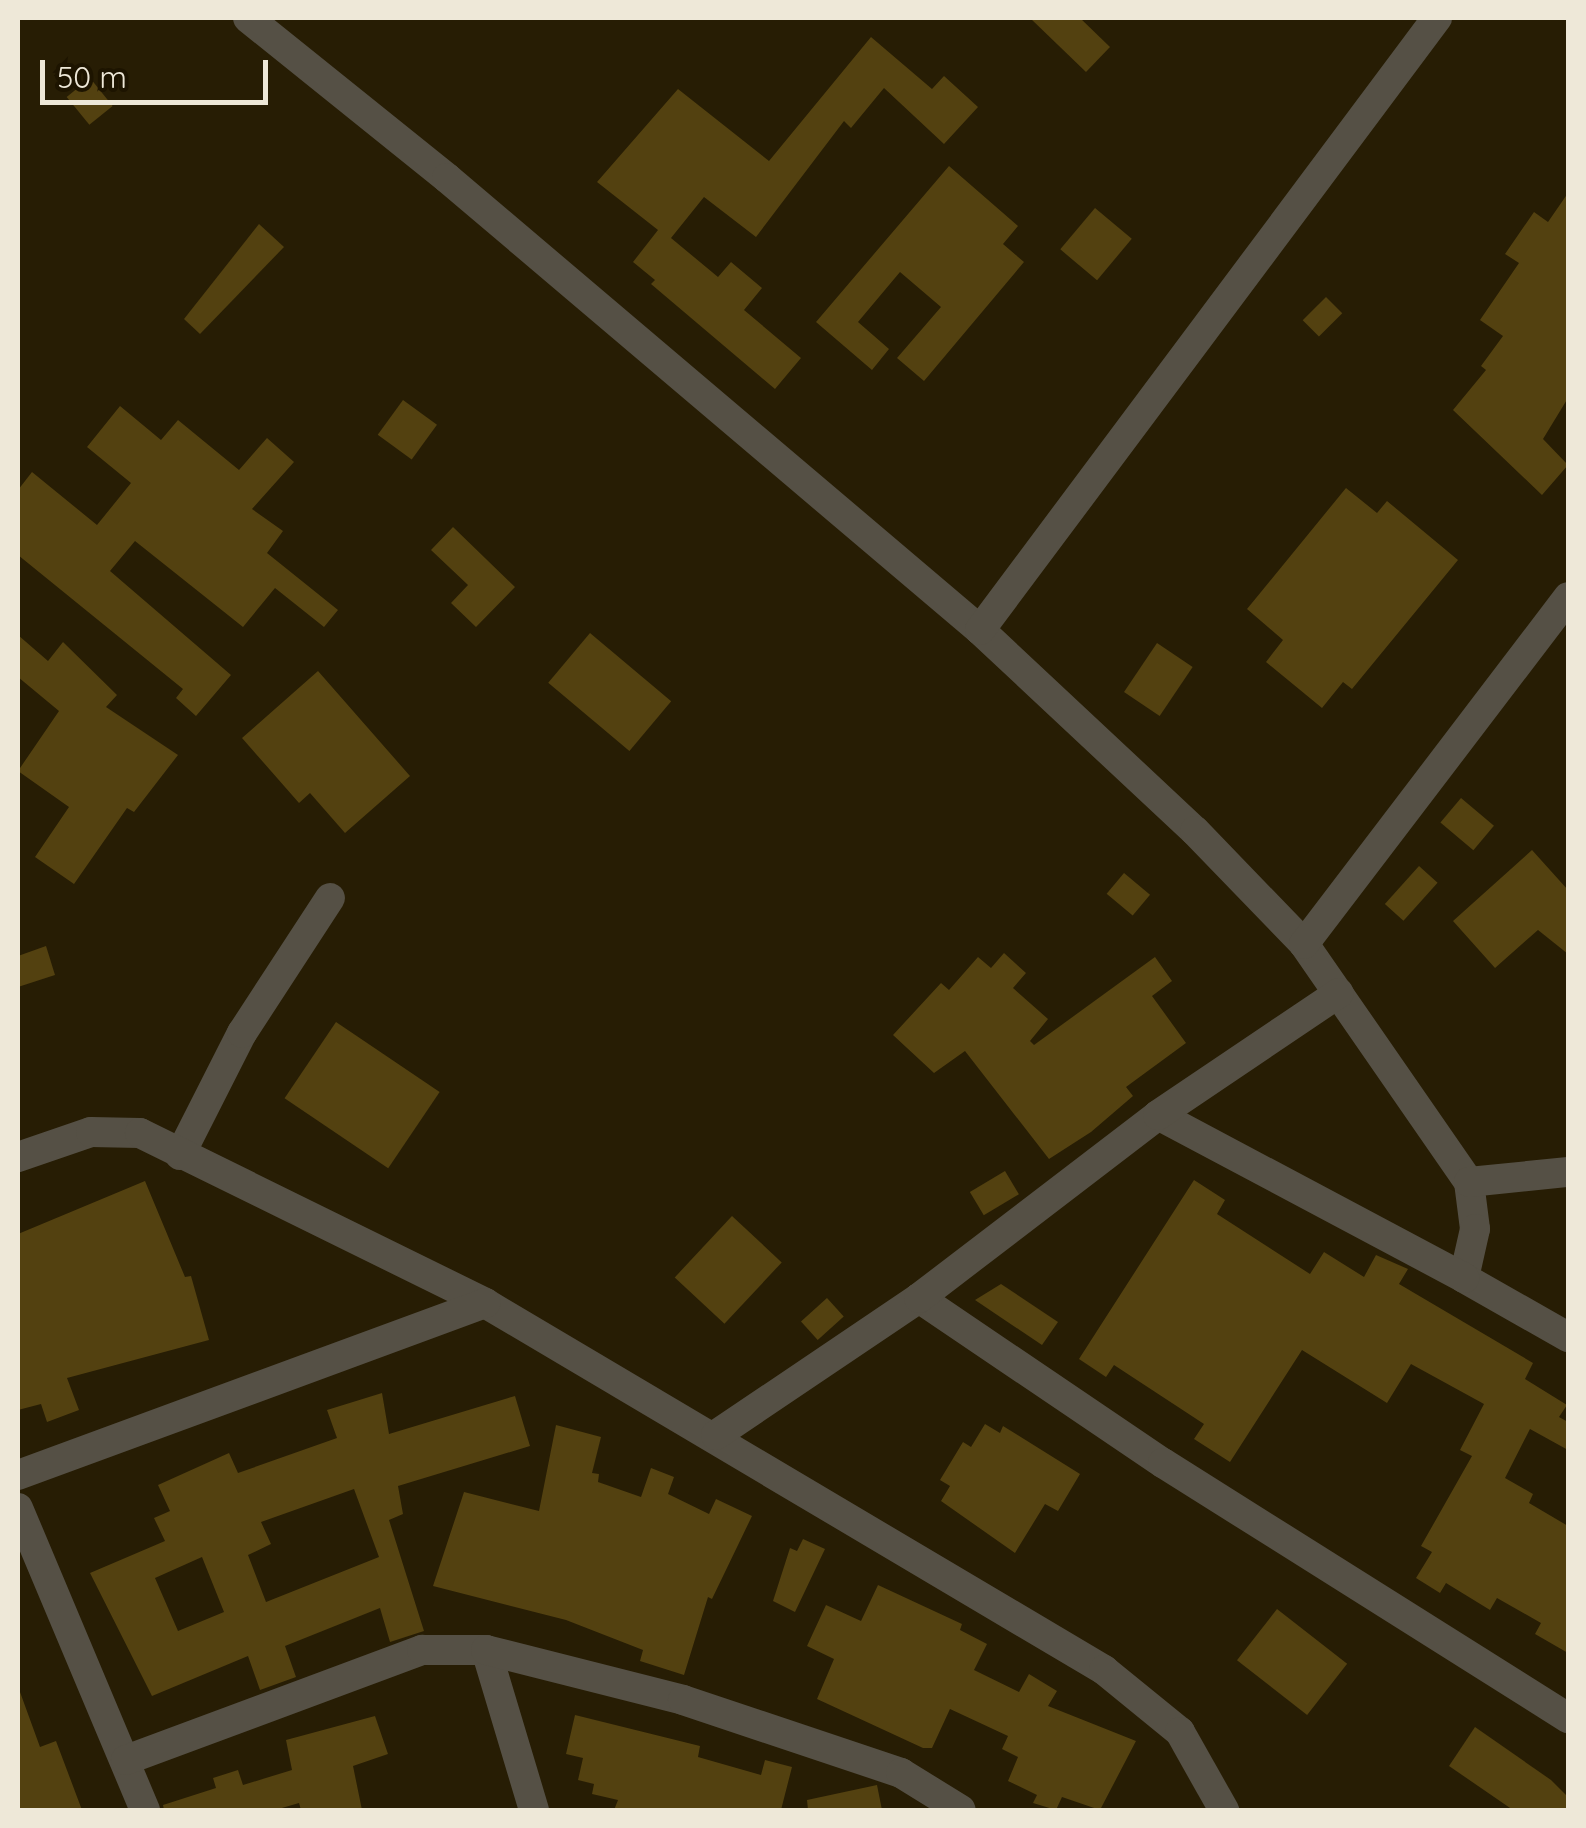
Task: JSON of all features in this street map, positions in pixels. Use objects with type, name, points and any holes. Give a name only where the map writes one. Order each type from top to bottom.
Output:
[{"type":"street","points":[[248,18],[447,178],[980,630],[1194,831],[1304,944],[1469,1182],[1475,1228],[1464,1278]]},
{"type":"street","points":[[980,630],[1438,18]]},
{"type":"street","points":[[1304,944],[1568,596]]},
{"type":"street","points":[[180,1154],[242,1032],[330,898]]},
{"type":"street","points":[[716,1435],[919,1298],[1158,1115],[1339,994]]},
{"type":"street","points":[[1158,1115],[1568,1337]]},
{"type":"street","points":[[18,1157],[91,1132],[140,1132],[485,1304],[716,1435],[1145,1700],[1180,1732],[1224,1810]]},
{"type":"street","points":[[1469,1182],[1568,1172]]},
{"type":"street","points":[[919,1298],[1163,1463],[1568,1718]]},
{"type":"street","points":[[18,1475],[485,1304]]},
{"type":"street","points":[[18,1508],[145,1810]]},
{"type":"street","points":[[126,1760],[422,1650],[486,1650],[684,1700],[901,1773],[961,1810]]},
{"type":"street","points":[[486,1650],[534,1810]]},
{"type":"building","points":[[1030,18],[1080,18],[1110,47],[1086,72]]},
{"type":"building","points":[[871,37],[932,89],[944,76],[978,107],[944,144],[884,88],[851,128],[844,121],[756,237],[704,197],[671,238],[718,277],[731,262],[762,288],[744,310],[801,358],[775,389],[651,284],[655,280],[633,262],[658,230],[597,182],[678,89],[769,161]]},
{"type":"building","points":[[90,78],[113,106],[89,125],[67,97]]},
{"type":"building","points":[[949,166],[1018,226],[1003,244],[1024,262],[924,381],[897,358],[941,307],[900,272],[858,322],[889,349],[872,370],[816,322]]},
{"type":"building","points":[[1568,193],[1568,398],[1543,439],[1568,465],[1542,495],[1453,410],[1486,370],[1481,366],[1503,336],[1480,320],[1519,263],[1505,254],[1534,212],[1548,222]]},
{"type":"building","points":[[1095,208],[1132,239],[1097,280],[1060,249]]},
{"type":"building","points":[[259,224],[284,247],[200,334],[184,319]]},
{"type":"building","points":[[1326,297],[1342,313],[1319,337],[1303,320]]},
{"type":"building","points":[[403,400],[437,425],[412,459],[378,435]]},
{"type":"building","points":[[120,406],[161,440],[178,420],[239,470],[267,438],[294,462],[252,509],[283,531],[267,553],[338,610],[324,627],[275,588],[243,627],[135,541],[110,571],[231,675],[196,716],[176,698],[183,689],[18,555],[18,490],[32,472],[97,525],[131,483],[87,447]]},
{"type":"building","points":[[1346,488],[1377,513],[1387,501],[1458,560],[1352,689],[1343,682],[1322,708],[1266,662],[1283,640],[1247,609]]},
{"type":"building","points":[[453,527],[515,587],[476,627],[451,603],[468,585],[431,550]]},
{"type":"building","points":[[590,633],[671,701],[629,751],[548,683]]},
{"type":"building","points":[[18,635],[48,661],[63,642],[117,695],[106,707],[178,755],[134,812],[127,808],[74,884],[35,857],[69,807],[18,771],[59,711],[18,677]]},
{"type":"building","points":[[1157,643],[1193,667],[1160,716],[1124,692]]},
{"type":"building","points":[[318,671],[410,776],[345,833],[310,793],[299,803],[242,738]]},
{"type":"building","points":[[1461,798],[1494,826],[1473,850],[1440,823]]},
{"type":"building","points":[[1532,850],[1568,890],[1568,954],[1538,930],[1495,968],[1453,921]]},
{"type":"building","points":[[1419,866],[1438,883],[1403,921],[1385,904]]},
{"type":"building","points":[[1124,873],[1150,895],[1133,916],[1107,894]]},
{"type":"building","points":[[46,946],[55,975],[18,987],[18,956]]},
{"type":"building","points":[[1004,953],[1026,973],[1013,988],[1048,1019],[1030,1041],[1034,1045],[1155,957],[1172,981],[1152,996],[1186,1043],[1126,1087],[1133,1096],[1091,1132],[1049,1159],[965,1051],[934,1073],[893,1035],[941,983],[949,990],[978,957],[991,968]]},
{"type":"building","points":[[336,1022],[440,1092],[388,1168],[285,1098]]},
{"type":"building","points":[[1005,1171],[1019,1194],[984,1215],[970,1192]]},
{"type":"building","points":[[1194,1180],[1225,1200],[1217,1214],[1310,1274],[1324,1252],[1364,1277],[1376,1255],[1408,1269],[1399,1284],[1533,1363],[1525,1379],[1567,1405],[1559,1417],[1568,1422],[1568,1450],[1530,1429],[1505,1478],[1533,1494],[1529,1503],[1568,1526],[1568,1653],[1535,1634],[1541,1623],[1497,1598],[1490,1610],[1446,1583],[1440,1593],[1416,1578],[1432,1552],[1421,1546],[1472,1456],[1460,1450],[1484,1404],[1411,1364],[1387,1403],[1302,1350],[1230,1462],[1194,1439],[1204,1424],[1114,1365],[1106,1377],[1079,1359]]},
{"type":"building","points":[[145,1181],[185,1277],[191,1276],[209,1340],[67,1378],[79,1410],[47,1422],[41,1404],[18,1410],[18,1234]]},
{"type":"building","points":[[732,1216],[782,1262],[724,1324],[675,1277]]},
{"type":"building","points":[[1001,1284],[1058,1322],[1042,1345],[975,1300]]},
{"type":"building","points":[[827,1298],[844,1317],[818,1340],[801,1321]]},
{"type":"building","points":[[382,1393],[389,1434],[515,1396],[530,1446],[398,1486],[403,1514],[389,1520],[424,1631],[390,1642],[380,1608],[285,1646],[296,1677],[260,1690],[248,1656],[152,1696],[90,1573],[165,1541],[154,1518],[170,1511],[158,1485],[229,1453],[238,1473],[337,1438],[327,1410]],"holes":[[[354,1489],[379,1557],[266,1602],[248,1555],[271,1544],[261,1522]],[[202,1557],[224,1612],[178,1631],[155,1578]]]},
{"type":"building","points":[[985,1424],[1000,1433],[1003,1426],[1080,1474],[1058,1511],[1045,1504],[1015,1553],[941,1501],[950,1486],[940,1480],[963,1442],[971,1447]]},
{"type":"building","points":[[556,1425],[601,1437],[592,1473],[599,1474],[598,1482],[641,1497],[651,1468],[674,1477],[668,1494],[709,1514],[716,1499],[752,1516],[712,1599],[708,1597],[684,1675],[640,1661],[643,1650],[566,1620],[433,1586],[464,1492],[539,1511]]},
{"type":"building","points":[[803,1539],[825,1549],[795,1612],[773,1601],[790,1548],[797,1551]]},
{"type":"building","points":[[878,1585],[962,1624],[960,1630],[987,1644],[974,1670],[1019,1692],[1029,1674],[1057,1691],[1048,1706],[1136,1741],[1100,1810],[1062,1797],[1056,1810],[1033,1803],[1037,1795],[1008,1781],[1018,1757],[1002,1749],[1008,1736],[950,1709],[932,1748],[923,1748],[817,1699],[834,1659],[807,1646],[826,1605],[861,1621]]},
{"type":"building","points":[[1277,1609],[1347,1664],[1307,1715],[1237,1660]]},
{"type":"building","points":[[20,1692],[40,1747],[56,1741],[82,1810],[18,1810]]},
{"type":"building","points":[[575,1715],[700,1746],[698,1757],[761,1775],[765,1760],[792,1767],[781,1810],[614,1810],[618,1800],[592,1794],[594,1784],[578,1780],[583,1758],[566,1754]]},
{"type":"building","points":[[375,1716],[388,1754],[353,1766],[362,1810],[301,1810],[299,1803],[275,1810],[164,1810],[163,1805],[216,1788],[213,1778],[238,1770],[243,1785],[292,1770],[286,1740]]},
{"type":"building","points":[[1475,1727],[1551,1780],[1568,1797],[1568,1810],[1513,1810],[1449,1766]]},
{"type":"building","points":[[877,1785],[882,1810],[808,1810],[807,1800]]}]
